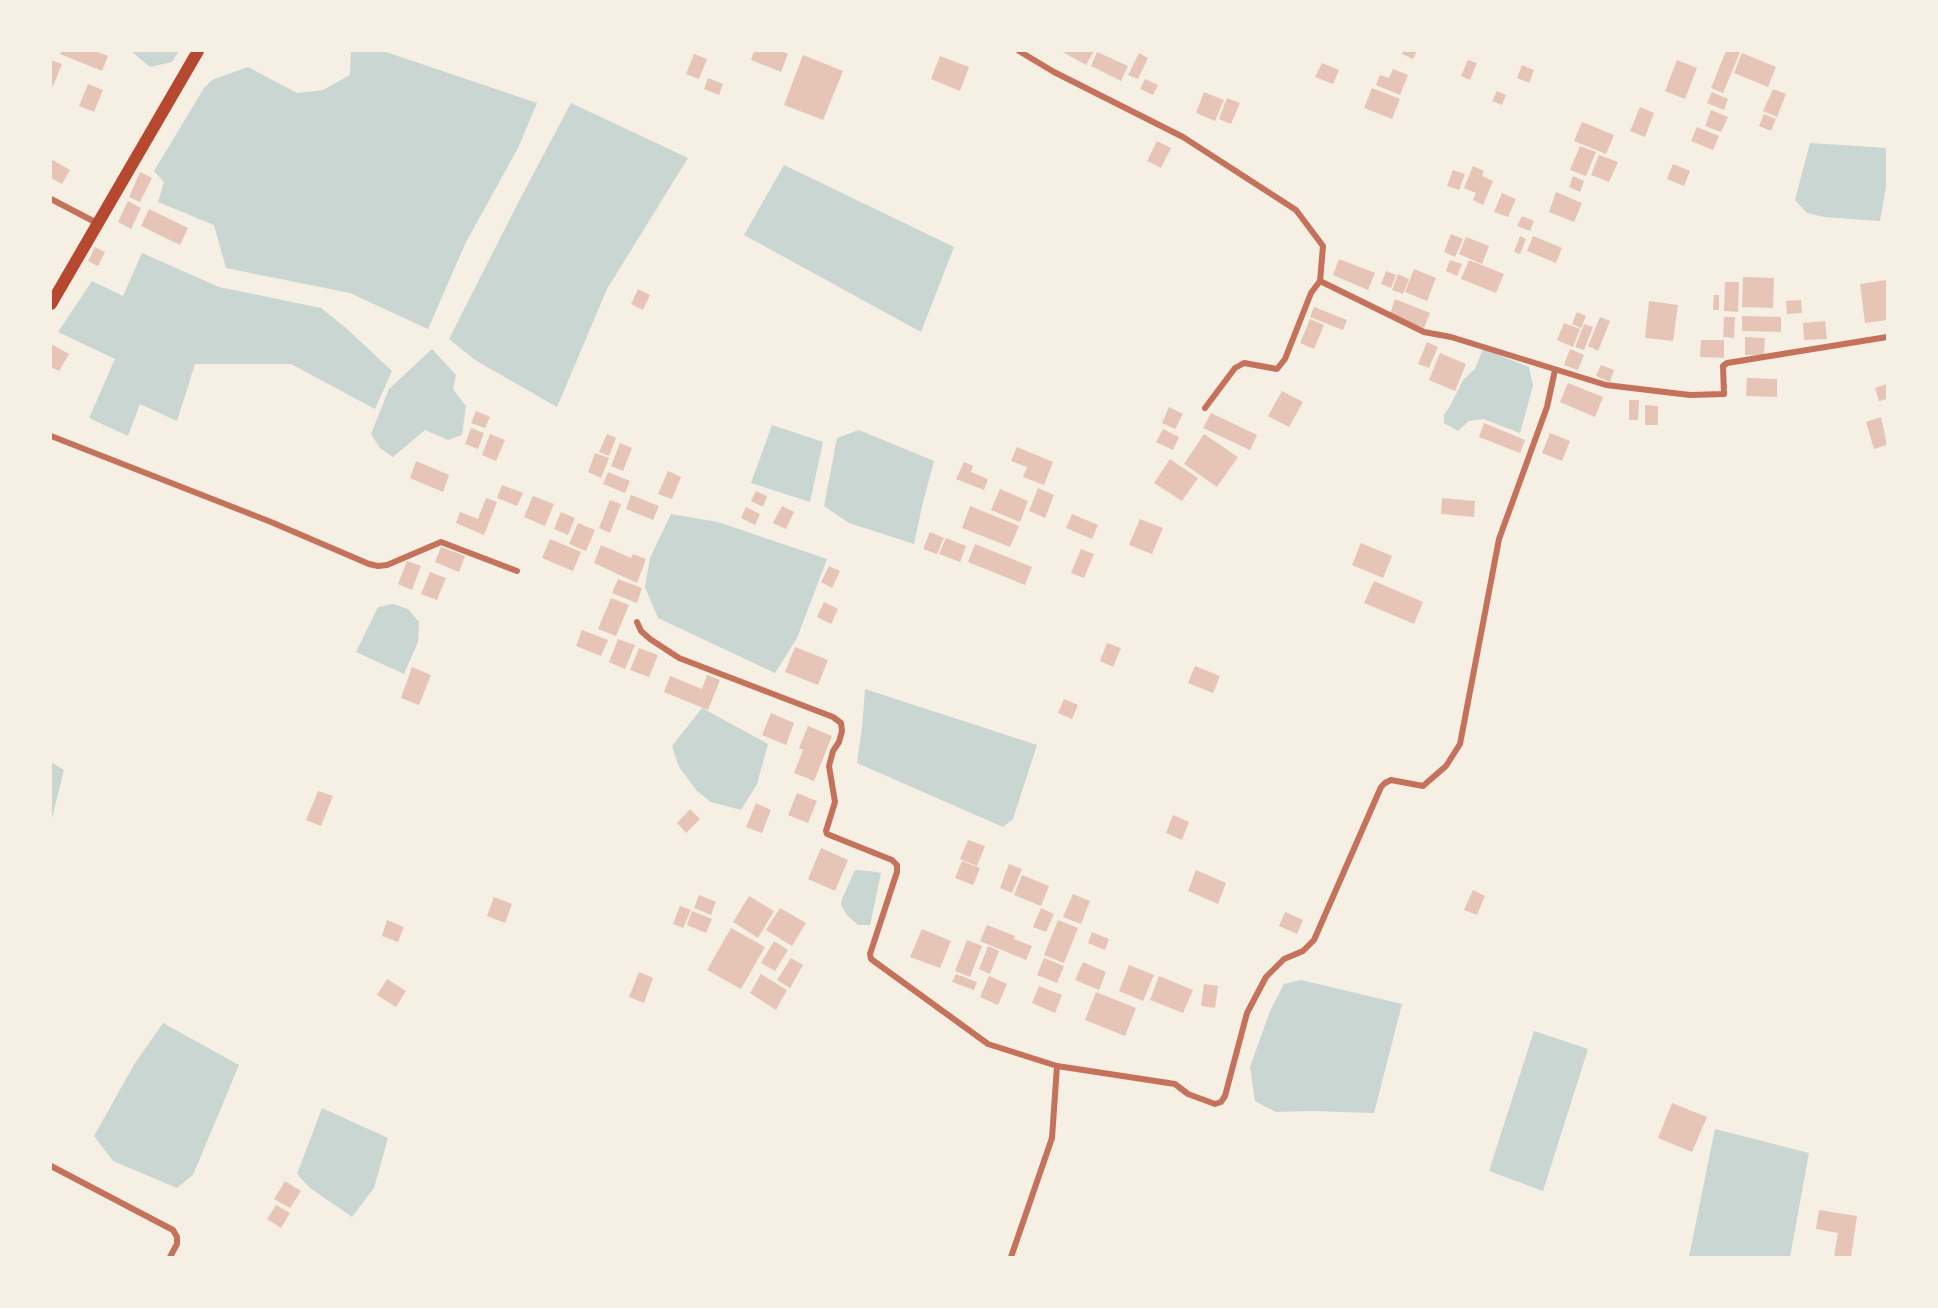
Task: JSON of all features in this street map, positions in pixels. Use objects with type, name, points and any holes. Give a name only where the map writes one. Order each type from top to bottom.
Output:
[{"type":"main road","points":[[51,304],[198,51]]},
{"type":"street","points":[[1019,51],[1054,72],[1183,137],[1296,210],[1323,246],[1320,281],[1311,292],[1285,359],[1277,369],[1244,363],[1235,368],[1205,408]]},
{"type":"street","points":[[51,200],[97,224]]},
{"type":"street","points":[[1320,281],[1424,332],[1452,337],[1606,385],[1690,395],[1722,394],[1725,391],[1723,366],[1727,363],[1887,337]]},
{"type":"street","points":[[637,622],[650,639],[679,658],[833,717],[841,723],[842,732],[829,766],[835,802],[827,834],[892,860],[897,865],[897,872],[870,954],[871,959],[988,1044],[1057,1066],[1175,1084],[1188,1094],[1215,1104],[1221,1102],[1225,1096],[1247,1013],[1266,977],[1284,959],[1303,951],[1314,940],[1381,788],[1391,780],[1423,786],[1446,766],[1460,744],[1499,539],[1547,407],[1555,370]]},
{"type":"street","points":[[51,436],[271,522],[369,564],[387,565],[441,542],[517,571]]},
{"type":"street","points":[[1011,1257],[1052,1138],[1057,1066]]},
{"type":"street","points":[[51,1166],[172,1230],[177,1237],[177,1244],[170,1257]]},
{"type":"shaded area","points":[[131,51],[179,51],[172,62],[150,67]]},
{"type":"shaded area","points":[[351,51],[383,51],[537,103],[518,148],[466,242],[428,329],[350,293],[226,268],[214,225],[158,202],[164,182],[154,171],[204,88],[212,80],[248,67],[297,93],[323,90],[350,75]]},
{"type":"shaded area","points":[[571,103],[688,158],[607,289],[557,407],[475,360],[449,339]]},
{"type":"shaded area","points":[[1810,143],[1887,148],[1887,181],[1880,221],[1824,217],[1807,213],[1795,200]]},
{"type":"shaded area","points":[[784,165],[954,247],[921,332],[744,235]]},
{"type":"shaded area","points":[[142,253],[219,287],[321,308],[392,371],[375,409],[291,364],[195,364],[177,421],[140,404],[128,436],[89,418],[115,359],[58,332],[92,281],[123,296]]},
{"type":"shaded area","points":[[432,349],[456,375],[453,389],[466,406],[462,435],[448,440],[425,430],[393,457],[380,448],[371,434],[389,389]]},
{"type":"shaded area","points":[[1483,349],[1529,367],[1533,386],[1520,433],[1483,419],[1469,421],[1458,431],[1444,423],[1444,414],[1463,380],[1475,369]]},
{"type":"shaded area","points":[[772,425],[823,442],[810,502],[751,483]]},
{"type":"shaded area","points":[[859,430],[934,461],[914,544],[849,523],[824,506],[837,438]]},
{"type":"shaded area","points":[[671,514],[718,522],[827,559],[797,638],[775,673],[658,618],[645,587],[650,558]]},
{"type":"shaded area","points":[[393,604],[408,609],[419,622],[418,642],[404,674],[356,652],[378,607]]},
{"type":"shaded area","points":[[865,689],[1037,745],[1013,819],[1003,827],[857,763]]},
{"type":"shaded area","points":[[702,708],[768,744],[757,784],[741,810],[711,802],[697,791],[679,767],[672,746]]},
{"type":"shaded area","points":[[51,762],[64,770],[51,822]]},
{"type":"shaded area","points":[[855,870],[881,873],[870,925],[858,925],[847,915],[841,905]]},
{"type":"shaded area","points":[[1301,980],[1402,1004],[1374,1113],[1276,1112],[1255,1101],[1250,1067],[1270,1011],[1284,984]]},
{"type":"shaded area","points":[[163,1023],[239,1065],[193,1175],[177,1188],[113,1161],[94,1136],[135,1063]]},
{"type":"shaded area","points":[[1534,1031],[1588,1049],[1543,1191],[1489,1171]]},
{"type":"shaded area","points":[[322,1108],[388,1138],[374,1188],[352,1217],[310,1188],[297,1174]]},
{"type":"shaded area","points":[[1715,1129],[1809,1153],[1790,1257],[1689,1257]]},
{"type":"building","points":[[62,51],[95,51],[108,56],[102,71],[60,54]]},
{"type":"building","points":[[754,51],[781,51],[788,54],[781,72],[751,60]]},
{"type":"building","points":[[1061,51],[1094,51],[1086,65]]},
{"type":"building","points":[[1403,51],[1417,51],[1413,59],[1402,54]]},
{"type":"building","points":[[1726,51],[1740,52],[1723,93],[1711,88]]},
{"type":"building","points":[[1097,52],[1128,66],[1121,81],[1091,66]]},
{"type":"building","points":[[1139,53],[1148,58],[1138,79],[1128,75]]},
{"type":"building","points":[[1742,53],[1776,67],[1768,87],[1734,73]]},
{"type":"building","points":[[694,54],[707,59],[699,79],[686,74]]},
{"type":"building","points":[[803,55],[843,71],[823,120],[784,105]]},
{"type":"building","points":[[940,56],[969,67],[960,91],[931,79]]},
{"type":"building","points":[[51,60],[62,64],[53,86],[51,85]]},
{"type":"building","points":[[1468,60],[1477,63],[1470,80],[1461,76]]},
{"type":"building","points":[[1677,60],[1697,68],[1685,99],[1665,91]]},
{"type":"building","points":[[1322,63],[1339,70],[1333,84],[1315,77]]},
{"type":"building","points":[[1522,65],[1534,70],[1529,83],[1517,78]]},
{"type":"building","points":[[1393,69],[1408,75],[1400,95],[1376,85],[1380,75],[1389,78]]},
{"type":"building","points":[[708,78],[723,84],[719,95],[704,89]]},
{"type":"building","points":[[1145,79],[1158,85],[1153,95],[1140,89]]},
{"type":"building","points":[[88,84],[103,90],[94,112],[79,106]]},
{"type":"building","points":[[1372,88],[1400,99],[1392,119],[1364,108]]},
{"type":"building","points":[[1773,89],[1786,94],[1777,117],[1763,111]]},
{"type":"building","points":[[1497,91],[1506,95],[1502,105],[1492,101]]},
{"type":"building","points":[[1204,92],[1224,100],[1215,121],[1196,113]]},
{"type":"building","points":[[1712,92],[1728,99],[1724,110],[1707,103]]},
{"type":"building","points":[[1227,98],[1240,103],[1231,124],[1219,119]]},
{"type":"building","points":[[1640,107],[1654,113],[1645,137],[1630,131]]},
{"type":"building","points":[[1711,110],[1728,117],[1721,132],[1705,126]]},
{"type":"building","points":[[1764,114],[1776,119],[1771,131],[1759,126]]},
{"type":"building","points":[[1582,122],[1614,135],[1606,154],[1574,141]]},
{"type":"building","points":[[1697,127],[1719,136],[1713,150],[1691,141]]},
{"type":"building","points":[[1157,141],[1171,148],[1161,168],[1147,161]]},
{"type":"building","points":[[1580,146],[1596,152],[1586,176],[1570,170]]},
{"type":"building","points":[[1599,155],[1618,162],[1609,182],[1591,175]]},
{"type":"building","points":[[51,159],[70,170],[62,184],[51,178]]},
{"type":"building","points":[[1673,164],[1690,171],[1684,186],[1667,179]]},
{"type":"building","points":[[1473,166],[1484,171],[1482,176],[1493,181],[1483,205],[1473,200],[1476,193],[1464,188]]},
{"type":"building","points":[[1453,170],[1465,174],[1459,190],[1447,186]]},
{"type":"building","points":[[140,172],[152,178],[140,202],[129,197]]},
{"type":"building","points":[[1573,176],[1584,181],[1580,192],[1569,187]]},
{"type":"building","points":[[1556,192],[1582,203],[1574,222],[1549,212]]},
{"type":"building","points":[[1502,193],[1516,199],[1508,217],[1494,212]]},
{"type":"building","points":[[128,201],[141,208],[131,229],[118,222]]},
{"type":"building","points":[[149,209],[188,228],[180,245],[141,226]]},
{"type":"building","points":[[1522,216],[1534,221],[1530,231],[1517,226]]},
{"type":"building","points":[[1451,234],[1463,239],[1455,257],[1444,252]]},
{"type":"building","points":[[1520,236],[1526,239],[1520,254],[1514,252]]},
{"type":"building","points":[[1533,236],[1562,248],[1556,263],[1527,251]]},
{"type":"building","points":[[1466,237],[1489,246],[1482,264],[1459,254]]},
{"type":"building","points":[[95,247],[105,252],[98,266],[88,261]]},
{"type":"building","points":[[1339,259],[1375,273],[1368,290],[1333,275]]},
{"type":"building","points":[[1450,260],[1462,264],[1457,276],[1446,271]]},
{"type":"building","points":[[1469,260],[1504,274],[1496,293],[1461,279]]},
{"type":"building","points":[[1414,269],[1436,278],[1427,301],[1405,292]]},
{"type":"building","points":[[1386,271],[1396,275],[1391,288],[1381,284]]},
{"type":"building","points":[[1398,274],[1409,279],[1403,294],[1392,290]]},
{"type":"building","points":[[1743,277],[1774,278],[1773,308],[1742,307]]},
{"type":"building","points":[[1886,280],[1887,320],[1865,323],[1860,284]]},
{"type":"building","points":[[1725,282],[1739,282],[1738,312],[1724,311]]},
{"type":"building","points":[[638,289],[650,295],[643,310],[631,304]]},
{"type":"building","points":[[1714,295],[1719,295],[1719,310],[1713,310]]},
{"type":"building","points":[[1395,299],[1430,313],[1424,328],[1390,314]]},
{"type":"building","points":[[1801,300],[1802,313],[1787,314],[1786,301]]},
{"type":"building","points":[[1649,301],[1678,305],[1673,341],[1645,338]]},
{"type":"building","points":[[1314,307],[1347,320],[1343,330],[1310,317]]},
{"type":"building","points":[[1577,312],[1586,316],[1581,328],[1572,324]]},
{"type":"building","points":[[1742,316],[1781,317],[1781,332],[1742,331]]},
{"type":"building","points":[[1600,317],[1610,321],[1598,351],[1588,346]]},
{"type":"building","points":[[1724,317],[1735,317],[1734,338],[1723,337]]},
{"type":"building","points":[[1310,319],[1324,325],[1314,349],[1300,343]]},
{"type":"building","points":[[1825,321],[1827,339],[1804,340],[1803,323]]},
{"type":"building","points":[[1564,323],[1580,329],[1573,347],[1557,340]]},
{"type":"building","points":[[1584,324],[1593,327],[1584,350],[1575,347]]},
{"type":"building","points":[[1745,337],[1765,338],[1764,355],[1745,355]]},
{"type":"building","points":[[1701,340],[1724,340],[1724,358],[1700,357]]},
{"type":"building","points":[[1427,342],[1438,347],[1429,368],[1418,364]]},
{"type":"building","points":[[51,344],[69,354],[59,371],[51,367]]},
{"type":"building","points":[[1570,349],[1584,355],[1578,370],[1564,365]]},
{"type":"building","points":[[1440,353],[1466,364],[1455,391],[1429,380]]},
{"type":"building","points":[[1601,365],[1614,370],[1610,382],[1596,376]]},
{"type":"building","points":[[1747,378],[1777,379],[1777,397],[1746,396]]},
{"type":"building","points":[[1568,383],[1603,397],[1595,417],[1560,402]]},
{"type":"building","points":[[1887,384],[1887,399],[1879,401],[1875,388]]},
{"type":"building","points":[[1282,391],[1303,402],[1289,427],[1268,416]]},
{"type":"building","points":[[1629,400],[1639,400],[1638,420],[1629,420]]},
{"type":"building","points":[[1645,405],[1658,406],[1658,425],[1645,425]]},
{"type":"building","points":[[1169,407],[1183,414],[1175,429],[1162,423]]},
{"type":"building","points":[[476,411],[490,417],[485,428],[471,423]]},
{"type":"building","points":[[1211,413],[1257,435],[1250,450],[1203,428]]},
{"type":"building","points":[[1881,417],[1887,445],[1874,449],[1866,422]]},
{"type":"building","points":[[1484,423],[1525,440],[1520,453],[1479,437]]},
{"type":"building","points":[[471,428],[484,433],[478,449],[465,444]]},
{"type":"building","points":[[1163,429],[1179,437],[1173,450],[1156,442]]},
{"type":"building","points":[[1550,433],[1570,441],[1562,461],[1542,453]]},
{"type":"building","points":[[490,434],[505,440],[496,461],[482,455]]},
{"type":"building","points":[[607,434],[616,438],[609,456],[599,452]]},
{"type":"building","points":[[1204,434],[1238,457],[1217,487],[1184,464]]},
{"type":"building","points":[[620,443],[632,448],[623,471],[611,466]]},
{"type":"building","points":[[1017,447],[1053,462],[1044,485],[1023,477],[1027,467],[1011,461]]},
{"type":"building","points":[[595,453],[609,458],[601,478],[588,472]]},
{"type":"building","points":[[1170,459],[1198,478],[1182,501],[1154,483]]},
{"type":"building","points":[[416,461],[449,475],[443,492],[410,478]]},
{"type":"building","points":[[964,462],[973,466],[971,472],[988,479],[984,490],[956,479]]},
{"type":"building","points":[[668,471],[681,477],[672,499],[658,494]]},
{"type":"building","points":[[608,472],[630,481],[625,493],[603,484]]},
{"type":"building","points":[[502,485],[523,493],[517,506],[497,498]]},
{"type":"building","points":[[1038,488],[1054,495],[1045,518],[1029,511]]},
{"type":"building","points":[[1000,489],[1028,501],[1020,522],[991,510]]},
{"type":"building","points":[[756,491],[767,496],[763,507],[751,501]]},
{"type":"building","points":[[631,495],[659,506],[653,520],[626,509]]},
{"type":"building","points":[[533,496],[554,504],[545,526],[524,517]]},
{"type":"building","points":[[486,498],[497,502],[484,535],[456,523],[460,512],[478,519]]},
{"type":"building","points":[[1442,498],[1475,501],[1474,517],[1441,514]]},
{"type":"building","points":[[610,500],[621,504],[610,533],[599,528]]},
{"type":"building","points":[[782,506],[794,512],[786,529],[773,523]]},
{"type":"building","points":[[970,506],[1019,526],[1010,547],[962,528]]},
{"type":"building","points":[[746,507],[760,514],[755,525],[741,518]]},
{"type":"building","points":[[561,512],[575,518],[568,535],[554,529]]},
{"type":"building","points":[[1072,514],[1098,525],[1092,539],[1066,528]]},
{"type":"building","points":[[1140,519],[1163,528],[1152,554],[1129,545]]},
{"type":"building","points":[[578,523],[595,530],[586,551],[569,544]]},
{"type":"building","points":[[930,532],[944,538],[937,554],[923,549]]},
{"type":"building","points":[[946,538],[966,546],[960,562],[939,554]]},
{"type":"building","points":[[550,539],[581,552],[573,571],[542,558]]},
{"type":"building","points":[[1361,543],[1392,556],[1383,578],[1352,565]]},
{"type":"building","points":[[975,544],[1032,567],[1025,585],[968,562]]},
{"type":"building","points":[[601,545],[631,558],[633,554],[646,559],[637,583],[594,563]]},
{"type":"building","points":[[441,547],[465,556],[459,572],[435,562]]},
{"type":"building","points":[[1081,549],[1094,554],[1084,578],[1071,573]]},
{"type":"building","points":[[407,561],[421,566],[412,590],[398,584]]},
{"type":"building","points":[[829,566],[840,571],[832,588],[821,582]]},
{"type":"building","points":[[430,572],[446,578],[437,600],[421,594]]},
{"type":"building","points":[[618,579],[642,588],[637,603],[612,593]]},
{"type":"building","points":[[1374,581],[1423,602],[1414,624],[1364,603]]},
{"type":"building","points":[[611,598],[629,605],[616,636],[598,629]]},
{"type":"building","points":[[824,602],[838,609],[831,624],[817,617]]},
{"type":"building","points":[[582,630],[608,640],[601,656],[576,646]]},
{"type":"building","points":[[618,639],[635,645],[625,669],[609,662]]},
{"type":"building","points":[[1107,643],[1121,648],[1113,667],[1100,661]]},
{"type":"building","points":[[795,647],[828,660],[818,685],[785,672]]},
{"type":"building","points":[[639,648],[658,655],[649,677],[630,670]]},
{"type":"building","points":[[1195,666],[1220,676],[1213,693],[1188,683]]},
{"type":"building","points":[[412,667],[431,675],[419,705],[401,698]]},
{"type":"building","points":[[707,675],[720,680],[708,710],[664,692],[670,676],[702,689]]},
{"type":"building","points":[[1064,699],[1078,705],[1072,719],[1058,713]]},
{"type":"building","points":[[771,713],[794,723],[786,745],[762,735]]},
{"type":"building","points":[[808,726],[832,736],[814,781],[794,773],[803,750],[799,748]]},
{"type":"building","points":[[318,791],[333,796],[321,826],[306,820]]},
{"type":"building","points":[[797,793],[817,801],[808,823],[788,815]]},
{"type":"building","points":[[756,803],[771,810],[762,833],[746,827]]},
{"type":"building","points":[[690,809],[700,819],[686,833],[677,823]]},
{"type":"building","points":[[1173,815],[1189,822],[1182,840],[1166,833]]},
{"type":"building","points":[[968,840],[985,846],[977,866],[960,859]]},
{"type":"building","points":[[821,848],[848,860],[835,891],[808,879]]},
{"type":"building","points":[[962,861],[980,868],[973,885],[955,878]]},
{"type":"building","points":[[1009,864],[1022,869],[1012,893],[1000,888]]},
{"type":"building","points":[[1196,870],[1226,883],[1218,904],[1188,891]]},
{"type":"building","points":[[1022,875],[1049,886],[1041,906],[1014,895]]},
{"type":"building","points":[[1473,890],[1485,896],[1477,915],[1464,910]]},
{"type":"building","points":[[1073,894],[1090,901],[1081,924],[1063,917]]},
{"type":"building","points":[[699,895],[716,902],[711,915],[694,908]]},
{"type":"building","points":[[749,896],[774,911],[758,938],[733,922]]},
{"type":"building","points":[[494,897],[512,904],[505,923],[487,916]]},
{"type":"building","points":[[680,906],[691,910],[683,928],[673,924]]},
{"type":"building","points":[[780,908],[806,923],[792,946],[766,930]]},
{"type":"building","points":[[1041,908],[1054,914],[1046,932],[1033,927]]},
{"type":"building","points":[[692,911],[712,919],[706,933],[687,925]]},
{"type":"building","points":[[1285,912],[1303,920],[1297,934],[1279,926]]},
{"type":"building","points":[[387,920],[404,927],[398,942],[382,936]]},
{"type":"building","points":[[1058,920],[1078,928],[1064,963],[1044,955]]},
{"type":"building","points":[[987,925],[1015,936],[1014,939],[1032,946],[1026,960],[980,941]]},
{"type":"building","points":[[731,928],[765,947],[741,989],[707,970]]},
{"type":"building","points":[[922,929],[951,941],[940,968],[910,957]]},
{"type":"building","points":[[1092,932],[1109,939],[1105,950],[1088,943]]},
{"type":"building","points":[[967,940],[982,946],[970,977],[955,971]]},
{"type":"building","points":[[774,941],[788,950],[775,971],[761,963]]},
{"type":"building","points":[[988,946],[999,951],[990,974],[979,969]]},
{"type":"building","points":[[791,958],[803,965],[790,988],[777,980]]},
{"type":"building","points":[[1044,958],[1064,966],[1057,983],[1037,975]]},
{"type":"building","points":[[1083,962],[1106,972],[1099,990],[1075,980]]},
{"type":"building","points":[[1129,965],[1154,975],[1143,1001],[1119,991]]},
{"type":"building","points":[[639,972],[653,978],[644,1003],[629,997]]},
{"type":"building","points":[[761,974],[787,990],[776,1010],[750,993]]},
{"type":"building","points":[[956,974],[977,982],[974,990],[952,982]]},
{"type":"building","points":[[989,976],[1007,984],[998,1005],[980,997]]},
{"type":"building","points":[[1159,976],[1193,990],[1183,1013],[1150,1000]]},
{"type":"building","points":[[387,979],[406,991],[396,1007],[377,995]]},
{"type":"building","points":[[1204,984],[1218,986],[1215,1008],[1201,1006]]},
{"type":"building","points":[[1039,986],[1062,995],[1055,1013],[1032,1003]]},
{"type":"building","points":[[1096,992],[1136,1008],[1125,1036],[1085,1020]]},
{"type":"building","points":[[1672,1103],[1707,1117],[1692,1152],[1658,1138]]},
{"type":"building","points":[[285,1181],[301,1191],[290,1208],[274,1199]]},
{"type":"building","points":[[276,1205],[290,1213],[281,1228],[267,1219]]},
{"type":"building","points":[[1819,1210],[1857,1216],[1851,1257],[1834,1257],[1838,1233],[1816,1229]]}]
